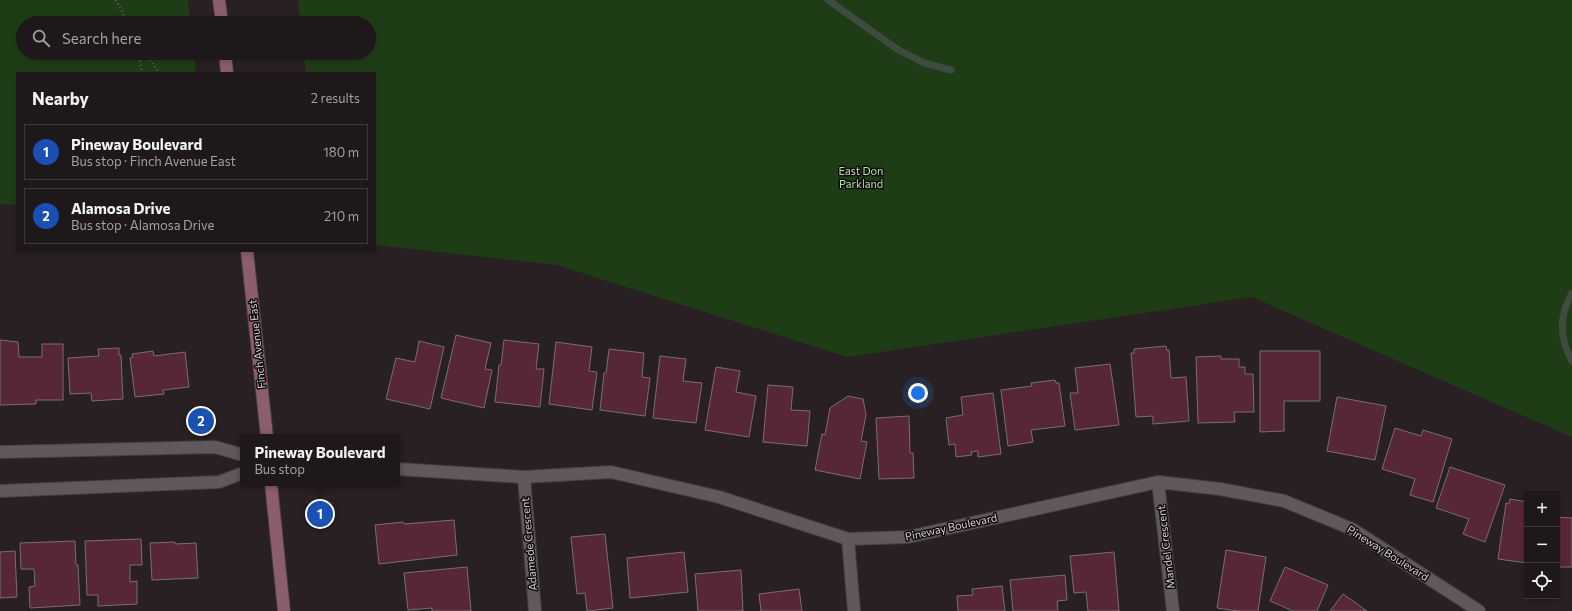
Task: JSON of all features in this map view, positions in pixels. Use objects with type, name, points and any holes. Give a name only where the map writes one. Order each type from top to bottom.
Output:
[{"type":"main road","points":[[219,0],[221,16]]},
{"type":"main road","points":[[226,60],[227,72]]},
{"type":"main road","name":"Finch Avenue East","points":[[246,252],[267,434]]},
{"type":"main road","points":[[271,486],[284,611]]},
{"type":"street","points":[[0,452],[215,447],[240,454]]},
{"type":"street","name":"Pineway Boulevard","points":[[400,470],[524,477],[611,472],[719,496],[848,539],[908,538],[1158,482],[1220,489],[1284,501],[1352,529],[1479,611]]},
{"type":"street","points":[[0,490],[219,482],[240,474]]},
{"type":"street","name":"Adamede Crescent","points":[[524,477],[536,611]]},
{"type":"street","name":"Mandel Crescent","points":[[1158,482],[1173,611]]},
{"type":"street","points":[[848,539],[854,611]]},
{"type":"path","points":[[116,0],[124,16]]},
{"type":"path","points":[[139,60],[142,72]]},
{"type":"path","points":[[151,60],[158,72]]},
{"type":"green space","points":[[0,0],[188,0],[189,16],[16,16],[16,60],[195,60],[196,72],[16,72],[16,205],[0,204]]},
{"type":"green space","name":"East Don Parkland","points":[[298,0],[1572,0],[1572,437],[1252,297],[847,357],[557,265],[376,245],[376,72],[306,72],[305,60],[376,60],[376,16],[299,16]]},
{"type":"building","points":[[456,335],[491,343],[485,369],[492,370],[484,408],[441,398]]},
{"type":"building","points":[[0,340],[18,342],[19,357],[42,357],[42,344],[63,344],[63,400],[36,400],[36,404],[0,405]]},
{"type":"building","points":[[504,340],[539,344],[536,369],[544,369],[540,407],[495,402],[499,365],[501,365]]},
{"type":"building","points":[[419,341],[444,347],[430,409],[386,399],[396,358],[415,362]]},
{"type":"building","points":[[556,342],[592,347],[589,371],[597,372],[592,410],[549,404]]},
{"type":"building","points":[[1166,346],[1167,351],[1169,350],[1171,378],[1186,377],[1189,421],[1153,424],[1153,416],[1136,417],[1131,353],[1134,353],[1134,349]]},
{"type":"building","points":[[119,348],[119,355],[121,355],[123,399],[92,401],[91,393],[70,394],[68,358],[99,356],[98,349]]},
{"type":"building","points":[[609,349],[644,353],[642,377],[650,378],[645,416],[600,410],[604,373],[606,373]]},
{"type":"building","points":[[153,351],[154,356],[185,352],[189,387],[163,390],[164,394],[135,397],[130,358],[133,357],[132,354]]},
{"type":"building","points":[[1260,351],[1320,351],[1320,401],[1284,401],[1284,431],[1260,432]]},
{"type":"building","points":[[660,356],[686,359],[683,381],[702,383],[696,423],[653,418]]},
{"type":"building","points":[[1221,356],[1221,359],[1239,359],[1239,367],[1245,367],[1245,374],[1253,374],[1254,412],[1234,412],[1235,422],[1198,423],[1196,357]]},
{"type":"building","points":[[1110,364],[1119,425],[1075,430],[1070,393],[1078,393],[1075,368]]},
{"type":"building","points":[[716,367],[740,371],[736,392],[756,396],[749,437],[705,430]]},
{"type":"building","points":[[1055,380],[1056,383],[1059,383],[1065,426],[1031,430],[1033,442],[1008,446],[1001,390],[1032,386],[1031,383]]},
{"type":"building","points":[[768,385],[793,387],[791,410],[810,411],[807,446],[763,442]]},
{"type":"building","points":[[993,393],[1001,454],[978,457],[978,451],[971,452],[972,455],[956,457],[955,444],[949,445],[946,418],[963,415],[961,397]]},
{"type":"building","points":[[848,396],[863,399],[866,415],[861,441],[867,442],[860,479],[815,470],[822,434],[825,435],[830,408]]},
{"type":"building","points":[[1337,397],[1386,406],[1375,460],[1327,451]]},
{"type":"building","points":[[909,416],[910,453],[913,453],[914,478],[879,479],[876,418]]},
{"type":"building","points":[[1395,428],[1421,436],[1423,430],[1452,439],[1433,502],[1410,495],[1415,479],[1382,469]]},
{"type":"building","points":[[1450,467],[1505,485],[1485,542],[1463,534],[1469,519],[1436,508]]},
{"type":"building","points":[[1510,499],[1524,501],[1524,563],[1498,559],[1506,503],[1509,504]]},
{"type":"building","points":[[1560,517],[1572,518],[1572,567],[1560,567]]},
{"type":"building","points":[[454,520],[457,555],[379,564],[375,525],[403,522],[404,524]]},
{"type":"building","points":[[605,534],[613,608],[587,611],[585,593],[577,594],[571,537]]},
{"type":"building","points":[[141,539],[142,565],[130,565],[130,582],[137,581],[137,604],[98,606],[98,595],[87,595],[85,541]]},
{"type":"building","points":[[75,541],[80,605],[30,608],[29,587],[35,586],[34,569],[21,569],[20,543]]},
{"type":"building","points":[[175,542],[175,544],[196,543],[198,578],[152,580],[150,543]]},
{"type":"building","points":[[1226,550],[1266,557],[1258,611],[1238,611],[1217,608]]},
{"type":"building","points":[[15,551],[17,597],[0,598],[0,552]]},
{"type":"building","points":[[684,552],[688,592],[630,598],[627,558]]},
{"type":"building","points":[[1114,552],[1119,611],[1088,611],[1086,592],[1074,593],[1070,556]]},
{"type":"building","points":[[467,567],[471,611],[432,611],[432,608],[408,610],[404,573]]},
{"type":"building","points":[[1285,567],[1328,585],[1317,611],[1291,611],[1270,601]]},
{"type":"building","points":[[741,570],[743,611],[698,611],[695,574]]},
{"type":"building","points":[[1065,575],[1067,600],[1057,601],[1058,611],[1013,611],[1010,580]]},
{"type":"building","points":[[1002,586],[1005,611],[958,611],[957,596],[973,595],[972,589]]},
{"type":"building","points":[[799,589],[802,611],[761,611],[759,594]]},
{"type":"building","points":[[1343,594],[1367,611],[1330,611]]},
{"type":"waterway","points":[[828,0],[897,49],[924,63],[951,70]]},
{"type":"waterway","points":[[1572,293],[1565,310],[1562,327],[1565,343],[1572,361]]},
{"type":"place","name":"Alamosa Drive","points":[[201,421]]},
{"type":"place","name":"Pineway Boulevard","points":[[320,514]]}]
